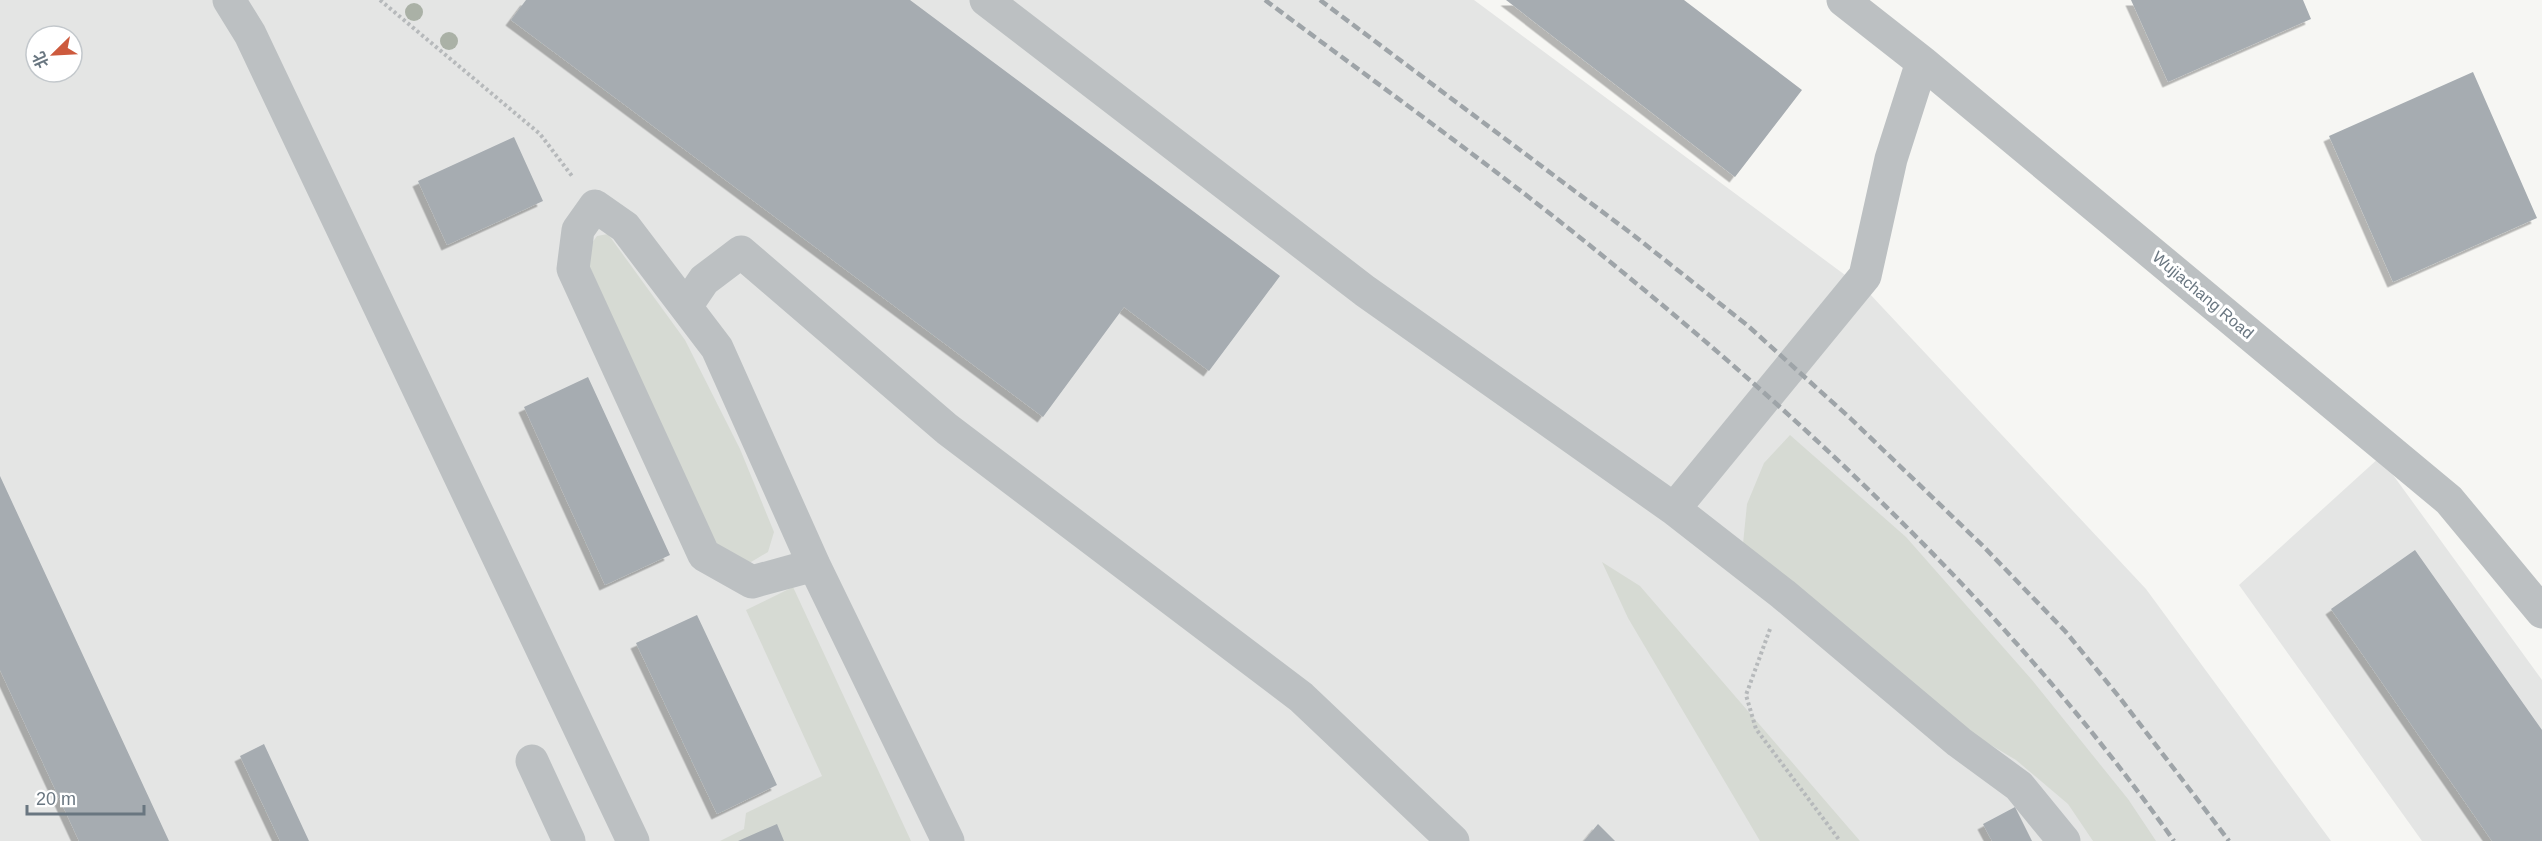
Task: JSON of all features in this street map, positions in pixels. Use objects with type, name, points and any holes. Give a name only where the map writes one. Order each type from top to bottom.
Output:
[{"type":"street","points":[[229,0],[249,34],[633,841]]},
{"type":"street","points":[[986,0],[1365,291],[1674,509],[1783,594],[1959,742],[2019,786],[2064,841]]},
{"type":"street","name":"Wujiachang Road","points":[[1843,0],[1922,62],[2449,500],[2542,612]]},
{"type":"street","points":[[1674,509],[1865,276],[1891,159],[1922,62]]},
{"type":"street","points":[[814,565],[752,582],[704,555],[573,269],[578,230],[595,206],[625,227],[687,305],[717,348],[814,565],[948,841]]},
{"type":"street","points":[[687,305],[704,280],[741,252],[947,429],[1301,697],[1453,841]]},
{"type":"street","points":[[532,761],[569,841]]},
{"type":"path","points":[[380,0],[540,134],[595,206]]},
{"type":"path","points":[[1783,594],[1746,695],[1756,729],[1840,841]]},
{"type":"shaded area","points":[[0,0],[1474,0],[1868,292],[2146,589],[2331,841],[0,841]]},
{"type":"shaded area","points":[[608,234],[685,340],[740,449],[774,532],[768,552],[746,565],[717,552],[584,254],[597,236]]},
{"type":"shaded area","points":[[1790,435],[1906,537],[2032,680],[2128,799],[2156,841],[2093,841],[2068,804],[2016,760],[1969,732],[1743,544],[1747,504],[1764,463]]},
{"type":"shaded area","points":[[2380,457],[2542,680],[2542,841],[2422,841],[2239,585]]},
{"type":"shaded area","points":[[1602,562],[1640,586],[1860,841],[1760,841],[1628,618]]},
{"type":"shaded area","points":[[793,587],[911,841],[720,841],[744,829],[746,813],[822,776],[746,610]]},
{"type":"building","points":[[526,0],[910,0],[1280,276],[1209,371],[1124,307],[1043,417],[511,20]]},
{"type":"building","points":[[1506,0],[1684,0],[1802,90],[1735,177]]},
{"type":"building","points":[[2131,0],[2303,0],[2311,19],[2168,82]]},
{"type":"building","points":[[2473,72],[2537,218],[2393,282],[2329,136]]},
{"type":"building","points":[[514,137],[543,201],[447,245],[418,181]]},
{"type":"building","points":[[588,377],[670,555],[605,585],[524,407]]},
{"type":"building","points":[[0,476],[169,841],[79,841],[0,670]]},
{"type":"building","points":[[2415,550],[2542,730],[2542,841],[2492,841],[2331,609]]},
{"type":"building","points":[[697,615],[777,785],[717,814],[636,643]]},
{"type":"building","points":[[264,744],[309,841],[280,841],[240,756]]},
{"type":"building","points":[[2015,807],[2032,841],[1992,841],[1983,824]]},
{"type":"building","points":[[777,824],[784,841],[738,841]]},
{"type":"building","points":[[1598,824],[1615,841],[1584,841]]},
{"type":"railway","points":[[1265,0],[1567,227],[1687,326],[1839,461],[1982,605],[2113,759],[2174,841]]},
{"type":"railway","points":[[1320,0],[1632,234],[1747,325],[1850,418],[1983,546],[2065,631],[2120,698],[2229,841]]}]
